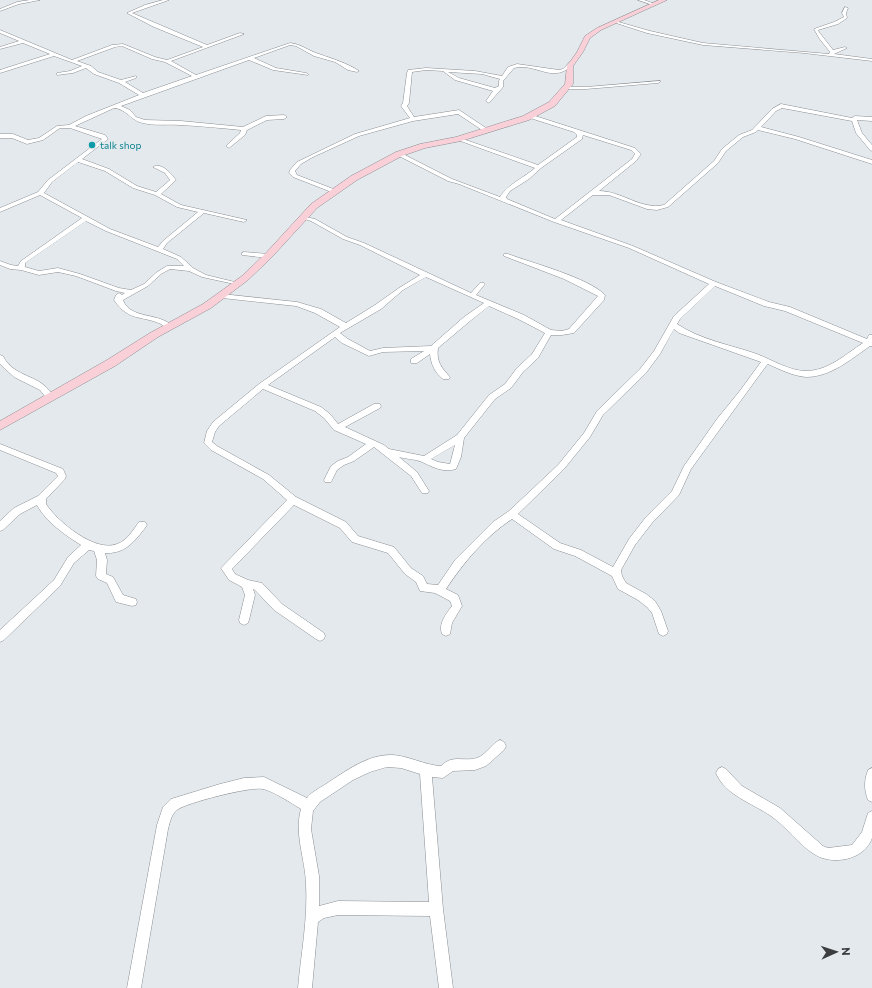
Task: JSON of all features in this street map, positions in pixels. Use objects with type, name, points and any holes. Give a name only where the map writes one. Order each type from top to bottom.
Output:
[{"type":"street","points":[[0,10],[18,3],[38,0]]},
{"type":"street","points":[[167,0],[129,13],[206,47]]},
{"type":"street","points":[[640,0],[653,4]]},
{"type":"street","points":[[548,71],[566,69],[580,52],[586,38],[599,29],[664,0]]},
{"type":"street","points":[[831,54],[825,43],[819,38],[816,29],[836,23],[846,17],[844,13],[846,8]]},
{"type":"street","points":[[615,22],[649,32],[703,44],[831,54],[872,60]]},
{"type":"street","points":[[0,31],[86,66],[96,73],[121,82],[143,95]]},
{"type":"street","points":[[167,61],[242,34]]},
{"type":"street","points":[[0,48],[23,41]]},
{"type":"street","points":[[0,136],[14,136],[27,142],[41,139],[59,127],[70,126],[88,117],[143,95],[247,58],[293,44],[316,55],[337,61],[350,69],[357,71]]},
{"type":"street","points":[[73,61],[108,48],[121,45],[154,58],[167,61],[196,76]]},
{"type":"street","points":[[831,54],[845,48]]},
{"type":"street","points":[[0,72],[55,54]]},
{"type":"street","points":[[247,58],[278,70],[295,71],[306,74]]},
{"type":"street","points":[[0,426],[222,296],[268,256],[314,206],[354,178],[423,146],[487,131],[529,116],[552,104],[569,84],[569,69],[572,63]]},
{"type":"street","points":[[489,101],[496,90],[501,86],[501,82],[508,70],[516,65],[548,71],[569,77]]},
{"type":"street","points":[[59,74],[71,72],[86,66]]},
{"type":"street","points":[[412,119],[404,106],[406,103],[409,84],[408,71],[480,72],[495,78],[504,78]]},
{"type":"street","points":[[445,72],[457,79],[496,90]]},
{"type":"street","points":[[121,82],[134,77]]},
{"type":"street","points":[[567,88],[586,88],[658,82]]},
{"type":"street","points":[[125,103],[132,116],[144,122],[181,122],[244,129],[266,118],[284,117]]},
{"type":"street","points":[[591,193],[598,192],[609,194],[648,207],[662,207],[690,186],[716,162],[724,150],[741,136],[758,128],[774,110],[782,106],[854,120],[855,118],[872,119]]},
{"type":"street","points":[[115,107],[128,111]]},
{"type":"street","points":[[334,191],[295,176],[292,174],[292,171],[299,163],[346,139],[412,119],[459,112],[487,131]]},
{"type":"street","points":[[529,116],[633,149],[638,155],[556,221]]},
{"type":"street","points":[[854,120],[859,133],[872,149]]},
{"type":"street","points":[[0,210],[40,193],[50,181],[105,139],[103,136],[70,126]]},
{"type":"street","points":[[758,128],[797,138],[872,162]]},
{"type":"street","points":[[229,146],[243,134],[244,129]]},
{"type":"street","points":[[576,131],[581,137]]},
{"type":"street","points":[[506,202],[503,197],[504,195],[539,167],[581,137],[591,136]]},
{"type":"street","points":[[458,139],[539,167]]},
{"type":"street","points":[[400,157],[450,180],[461,182],[545,217],[631,247],[767,304],[787,309],[871,341]]},
{"type":"street","points":[[78,160],[107,170],[136,187],[157,194],[179,206],[244,220]]},
{"type":"street","points":[[156,166],[168,172],[173,180],[157,194]]},
{"type":"street","points":[[40,193],[86,218],[134,241],[160,249],[179,258],[191,269],[204,276],[237,284]]},
{"type":"street","points":[[160,249],[165,242],[202,212]]},
{"type":"street","points":[[545,217],[563,216]]},
{"type":"street","points":[[303,217],[312,220],[345,238],[362,244],[425,275],[489,303],[549,332],[562,333],[571,331],[603,297],[575,280],[506,255]]},
{"type":"street","points":[[22,268],[21,265],[23,262],[86,218]]},
{"type":"street","points":[[244,254],[268,256]]},
{"type":"street","points":[[0,263],[10,267],[22,268],[39,273],[58,270],[78,275],[118,290],[131,292]]},
{"type":"street","points":[[118,300],[146,285],[159,273],[169,267],[191,269]]},
{"type":"street","points":[[425,275],[401,289],[378,307],[345,326],[262,386],[216,424],[211,431],[208,443],[266,478],[293,500],[343,525],[355,538],[391,550],[408,572],[420,579],[424,588],[440,590],[446,595],[454,598],[457,606],[447,622],[446,631]]},
{"type":"street","points":[[440,590],[458,564],[496,525],[512,514],[561,467],[587,435],[600,413],[643,371],[683,312],[714,283]]},
{"type":"street","points":[[472,296],[482,284]]},
{"type":"street","points":[[118,290],[118,300],[120,306],[130,313],[165,323],[169,327]]},
{"type":"street","points":[[222,296],[297,304],[309,308],[345,326]]},
{"type":"street","points":[[414,362],[434,348],[467,319],[489,303]]},
{"type":"street","points":[[673,325],[703,339],[798,373],[818,373],[828,370],[871,341]]},
{"type":"street","points":[[425,459],[460,437],[492,397],[508,386],[520,370],[535,356],[549,332]]},
{"type":"street","points":[[335,333],[345,342],[369,354],[383,350],[434,348]]},
{"type":"street","points":[[434,348],[433,352],[440,373],[446,377]]},
{"type":"street","points":[[0,358],[1,361],[17,375],[43,388],[50,397]]},
{"type":"street","points":[[616,574],[616,570],[632,542],[653,515],[676,493],[687,468],[720,421],[742,394],[763,364],[767,361]]},
{"type":"street","points":[[262,386],[318,409],[327,416],[330,422],[337,428],[349,432],[389,452],[414,474],[425,491]]},
{"type":"street","points":[[337,428],[377,406]]},
{"type":"street","points":[[389,452],[425,459],[434,464],[453,467],[455,465],[460,437]]},
{"type":"street","points":[[328,480],[334,468],[341,463],[351,460],[372,444]]},
{"type":"street","points":[[0,447],[60,470],[62,476],[61,479],[41,498],[17,511],[0,527]]},
{"type":"street","points":[[41,498],[41,504],[45,510],[66,529],[93,547],[102,560],[101,576],[110,580],[120,599],[132,602]]},
{"type":"street","points":[[293,500],[226,568],[232,577],[246,584],[258,586],[278,607],[320,636]]},
{"type":"street","points":[[512,514],[557,546],[578,553],[616,574],[622,586],[642,597],[651,604],[656,611],[663,631]]},
{"type":"street","points":[[0,637],[57,583],[71,560],[93,547],[112,549],[123,546],[129,541],[142,524]]},
{"type":"street","points":[[244,620],[250,595],[246,584]]},
{"type":"street","points":[[305,988],[312,919],[312,876],[305,836],[306,813],[308,806],[313,800],[349,775],[377,763],[398,761],[426,770],[443,772],[450,765],[475,764],[482,762],[500,746]]},
{"type":"street","points":[[426,770],[430,850],[446,988]]},
{"type":"street","points":[[722,773],[738,790],[776,812],[819,850],[828,854],[854,851],[859,847],[867,835],[872,817]]},
{"type":"street","points":[[872,774],[870,781],[872,796]]},
{"type":"street","points":[[134,988],[162,829],[165,815],[169,808],[175,803],[258,782],[308,806]]},
{"type":"street","points":[[312,919],[321,912],[338,908],[436,908]]},
{"type":"place","name":"talk shop","points":[[92,145]]}]
